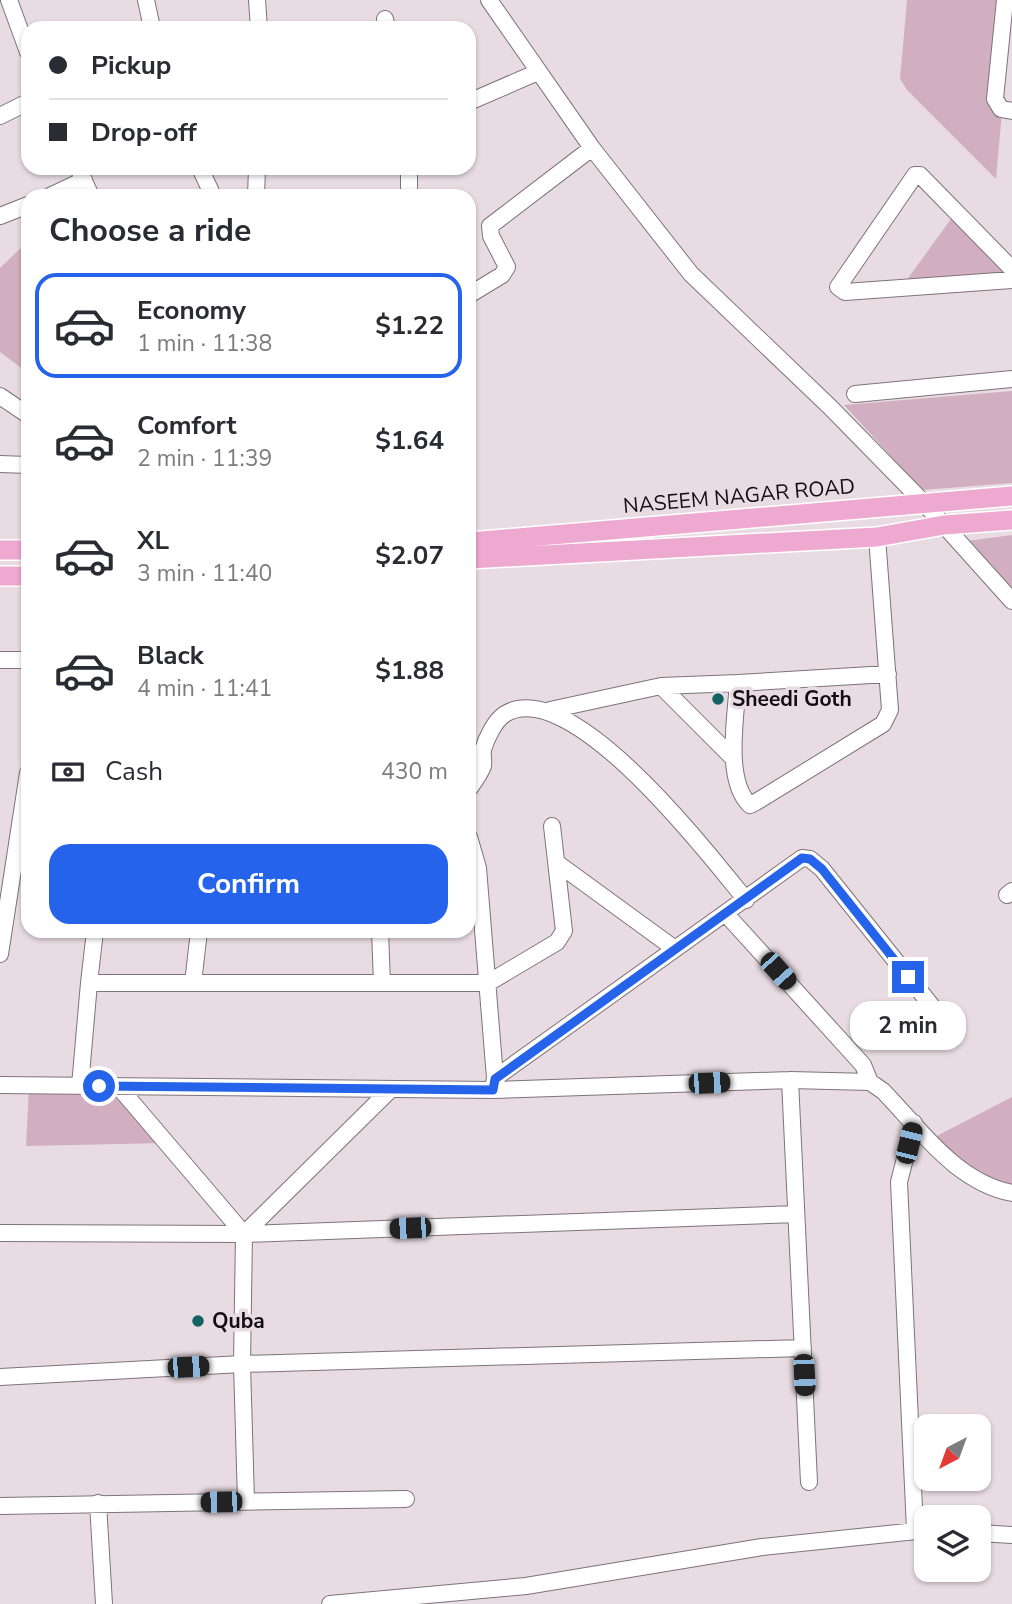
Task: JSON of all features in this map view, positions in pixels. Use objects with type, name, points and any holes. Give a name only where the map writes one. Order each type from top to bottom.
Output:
[{"type":"main road","name":"NASEEM NAGAR ROAD","points":[[476,541],[1012,496]]},
{"type":"main road","points":[[476,559],[877,537],[944,525],[1012,520]]},
{"type":"main road","points":[[0,550],[21,550]]},
{"type":"main road","points":[[0,576],[21,576]]},
{"type":"street","points":[[9,0],[21,33]]},
{"type":"street","points":[[146,0],[150,21]]},
{"type":"street","points":[[257,0],[258,21]]},
{"type":"street","points":[[489,0],[592,148],[691,274],[830,407],[924,503],[1012,601]]},
{"type":"street","points":[[1005,0],[995,99],[1001,109],[1012,111]]},
{"type":"street","points":[[476,99],[538,72]]},
{"type":"street","points":[[0,116],[21,106]]},
{"type":"street","points":[[476,291],[502,275],[507,267],[491,236],[490,226],[592,148]]},
{"type":"street","points":[[60,189],[80,175]]},
{"type":"street","points":[[1012,269],[920,175],[915,175],[838,287],[845,292],[1012,280]]},
{"type":"street","points":[[0,216],[21,208]]},
{"type":"street","points":[[855,394],[1012,379]]},
{"type":"street","points":[[0,396],[21,410]]},
{"type":"street","points":[[0,464],[21,465]]},
{"type":"street","points":[[738,683],[733,758],[743,798],[750,805],[883,724],[890,710],[877,537]]},
{"type":"street","points":[[0,660],[21,660]]},
{"type":"street","points":[[476,777],[484,764],[483,752],[487,740],[504,714],[517,710],[550,710],[661,686],[888,674]]},
{"type":"street","points":[[661,686],[733,758]]},
{"type":"street","points":[[550,710],[608,751],[659,794],[746,900]]},
{"type":"street","points":[[0,954],[21,818]]},
{"type":"street","points":[[89,984],[488,983],[557,942],[564,931],[552,826]]},
{"type":"street","points":[[494,1084],[802,858],[810,859],[943,1020]]},
{"type":"street","points":[[476,861],[488,983],[494,1084]]},
{"type":"street","points":[[557,863],[676,949]]},
{"type":"street","points":[[726,914],[863,1065],[870,1082],[883,1091],[967,1176],[990,1189],[1012,1193]]},
{"type":"street","points":[[80,1086],[94,938]]},
{"type":"street","points":[[193,983],[198,938]]},
{"type":"street","points":[[380,938],[382,983]]},
{"type":"street","points":[[0,1085],[390,1090],[494,1084],[790,1080],[870,1082]]},
{"type":"street","points":[[790,1080],[809,1482]]},
{"type":"street","points":[[118,1086],[244,1234],[242,1364],[246,1501]]},
{"type":"street","points":[[244,1234],[390,1090]]},
{"type":"street","points":[[914,1123],[900,1182],[919,1505]]},
{"type":"street","points":[[0,1233],[244,1234],[796,1214]]},
{"type":"street","points":[[0,1377],[242,1364],[803,1348]]},
{"type":"street","points":[[0,1506],[406,1499]]},
{"type":"street","points":[[97,1503],[103,1604]]},
{"type":"street","points":[[330,1604],[526,1586],[762,1547],[914,1531]]},
{"type":"street","points":[[991,1532],[1012,1531]]},
{"type":"shaded area","points":[[907,0],[1012,0],[996,179],[907,90],[900,79]]},
{"type":"shaded area","points":[[956,212],[1012,280],[901,288]]},
{"type":"shaded area","points":[[21,248],[21,368],[0,352],[0,268]]},
{"type":"shaded area","points":[[1012,391],[1012,483],[922,490],[844,405]]},
{"type":"shaded area","points":[[1012,535],[1012,601],[959,542]]},
{"type":"shaded area","points":[[118,1086],[166,1143],[26,1146],[29,1087]]},
{"type":"shaded area","points":[[1012,1097],[1012,1193],[929,1140]]},
{"type":"place","name":"Sheedi Goth","points":[[718,699]]},
{"type":"place","name":"Quba","points":[[198,1321]]},
{"type":"route","points":[[99,1086],[493,1090],[495,1079],[802,858],[810,859],[822,869],[908,977]]}]
